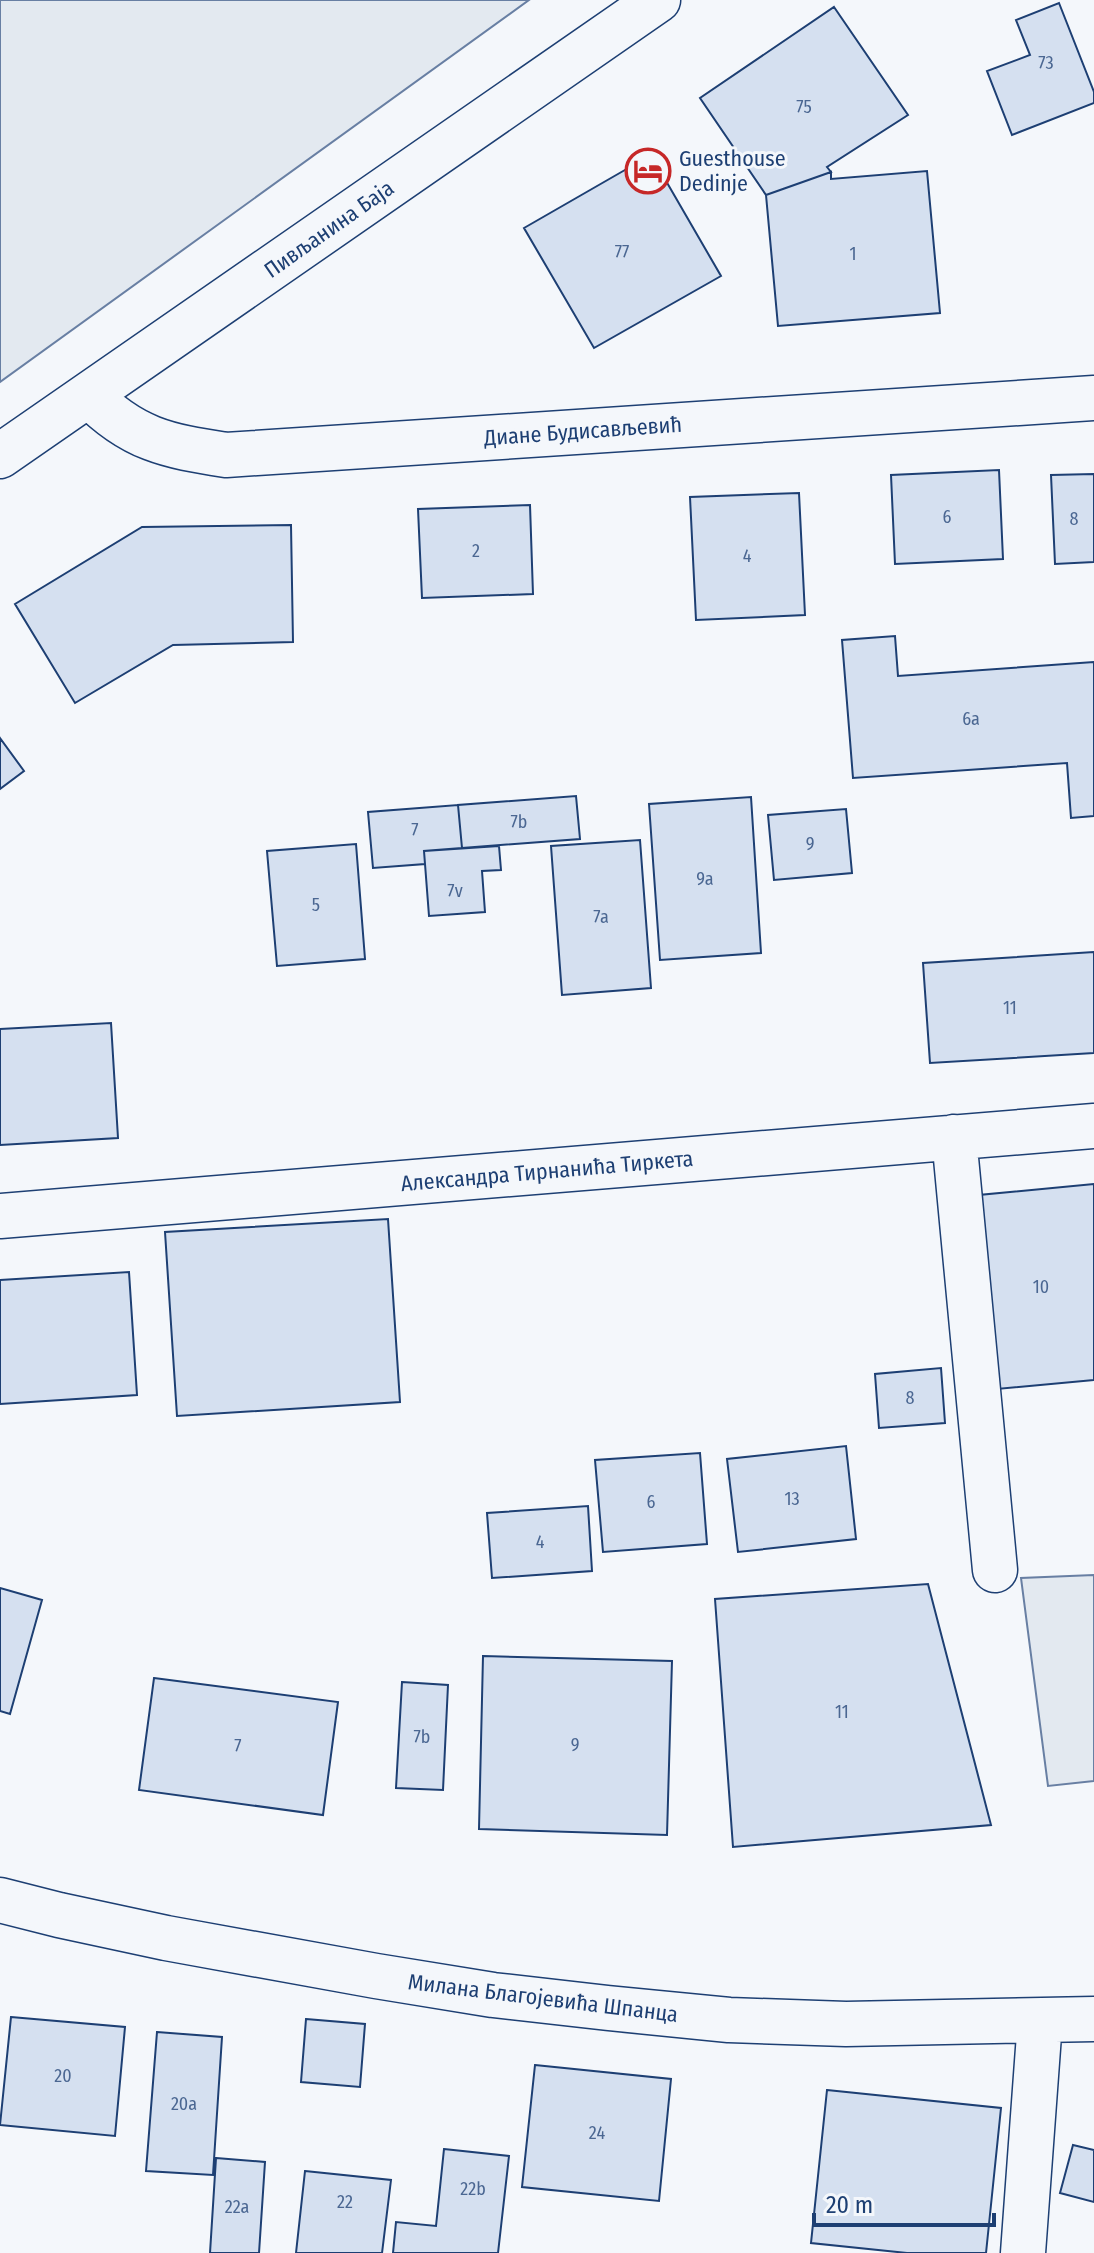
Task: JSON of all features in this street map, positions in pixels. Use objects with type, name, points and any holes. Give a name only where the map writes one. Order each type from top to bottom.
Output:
[{"type":"street","name":"Пивљанина Баја","points":[[0,456],[658,0]]},
{"type":"street","name":"Диане Будисављевић","points":[[89,395],[110,416],[142,434],[172,446],[226,455],[1094,398]]},
{"type":"street","name":"Александра Тирнанића Тиркета","points":[[0,1216],[1094,1126]]},
{"type":"street","points":[[954,1137],[995,1570]]},
{"type":"street","name":"Милана Благојевића Шпанца","points":[[0,1900],[166,1938],[493,1995],[729,2020],[846,2024],[1094,2019]]},
{"type":"street","points":[[1023,2253],[1040,2021]]},
{"type":"shaded area","points":[[0,0],[529,0],[0,382]]},
{"type":"shaded area","points":[[1094,1575],[1094,1781],[1048,1786],[1021,1578]]},
{"type":"building","points":[[1059,3],[1094,92],[1094,103],[1012,135],[987,71],[1030,55],[1016,20]]},
{"type":"building","points":[[834,7],[908,115],[827,167],[831,172],[766,195],[700,98]]},
{"type":"building","points":[[651,155],[721,276],[594,348],[524,228]]},
{"type":"building","points":[[927,171],[940,313],[778,326],[766,195],[831,172],[831,179]]},
{"type":"building","points":[[999,470],[1003,559],[895,564],[891,475]]},
{"type":"building","points":[[1094,474],[1094,562],[1055,564],[1051,475]]},
{"type":"building","points":[[799,493],[805,615],[696,620],[690,497]]},
{"type":"building","points":[[530,505],[533,594],[422,598],[418,509]]},
{"type":"building","points":[[291,525],[293,642],[173,645],[75,703],[15,604],[142,527]]},
{"type":"building","points":[[895,636],[898,676],[1094,662],[1094,816],[1071,818],[1067,763],[853,778],[842,640]]},
{"type":"building","points":[[0,738],[24,771],[0,789]]},
{"type":"building","points":[[576,796],[580,839],[462,848],[458,805]]},
{"type":"building","points":[[751,797],[761,953],[660,960],[649,804]]},
{"type":"building","points":[[458,805],[462,848],[424,851],[425,864],[373,868],[368,812]]},
{"type":"building","points":[[846,809],[852,873],[774,880],[768,815]]},
{"type":"building","points":[[640,840],[651,988],[562,995],[551,846]]},
{"type":"building","points":[[356,844],[365,959],[277,966],[267,851]]},
{"type":"building","points":[[499,846],[501,870],[482,871],[485,912],[429,916],[424,851]]},
{"type":"building","points":[[1094,952],[1094,1053],[930,1063],[923,963]]},
{"type":"building","points":[[111,1023],[118,1138],[0,1145],[0,1029]]},
{"type":"building","points":[[1094,1184],[1094,1380],[997,1389],[979,1195]]},
{"type":"building","points":[[388,1219],[400,1402],[177,1416],[165,1232]]},
{"type":"building","points":[[129,1272],[137,1395],[0,1404],[0,1280]]},
{"type":"building","points":[[941,1368],[945,1423],[879,1428],[875,1374]]},
{"type":"building","points":[[846,1446],[856,1539],[738,1552],[727,1459]]},
{"type":"building","points":[[700,1453],[707,1544],[603,1552],[595,1460]]},
{"type":"building","points":[[588,1506],[592,1571],[492,1578],[487,1513]]},
{"type":"building","points":[[928,1584],[991,1825],[733,1847],[715,1599]]},
{"type":"building","points":[[0,1588],[42,1600],[10,1714],[0,1711]]},
{"type":"building","points":[[483,1656],[672,1661],[667,1835],[479,1829]]},
{"type":"building","points":[[154,1678],[338,1702],[323,1815],[139,1790]]},
{"type":"building","points":[[402,1682],[448,1685],[443,1790],[396,1788]]},
{"type":"building","points":[[11,2017],[125,2027],[115,2136],[0,2125]]},
{"type":"building","points":[[306,2019],[365,2024],[360,2087],[301,2082]]},
{"type":"building","points":[[157,2032],[222,2037],[213,2175],[146,2171]]},
{"type":"building","points":[[535,2065],[671,2079],[659,2201],[522,2187]]},
{"type":"building","points":[[827,2090],[1001,2108],[986,2253],[907,2253],[811,2243]]},
{"type":"building","points":[[1073,2145],[1094,2150],[1094,2202],[1060,2193]]},
{"type":"building","points":[[444,2149],[509,2156],[498,2253],[393,2253],[396,2222],[436,2226]]},
{"type":"building","points":[[216,2158],[265,2162],[259,2253],[210,2253]]},
{"type":"building","points":[[305,2171],[391,2180],[382,2253],[296,2253]]},
{"type":"place","name":"Guesthouse Dedinje","points":[[648,171]]}]
